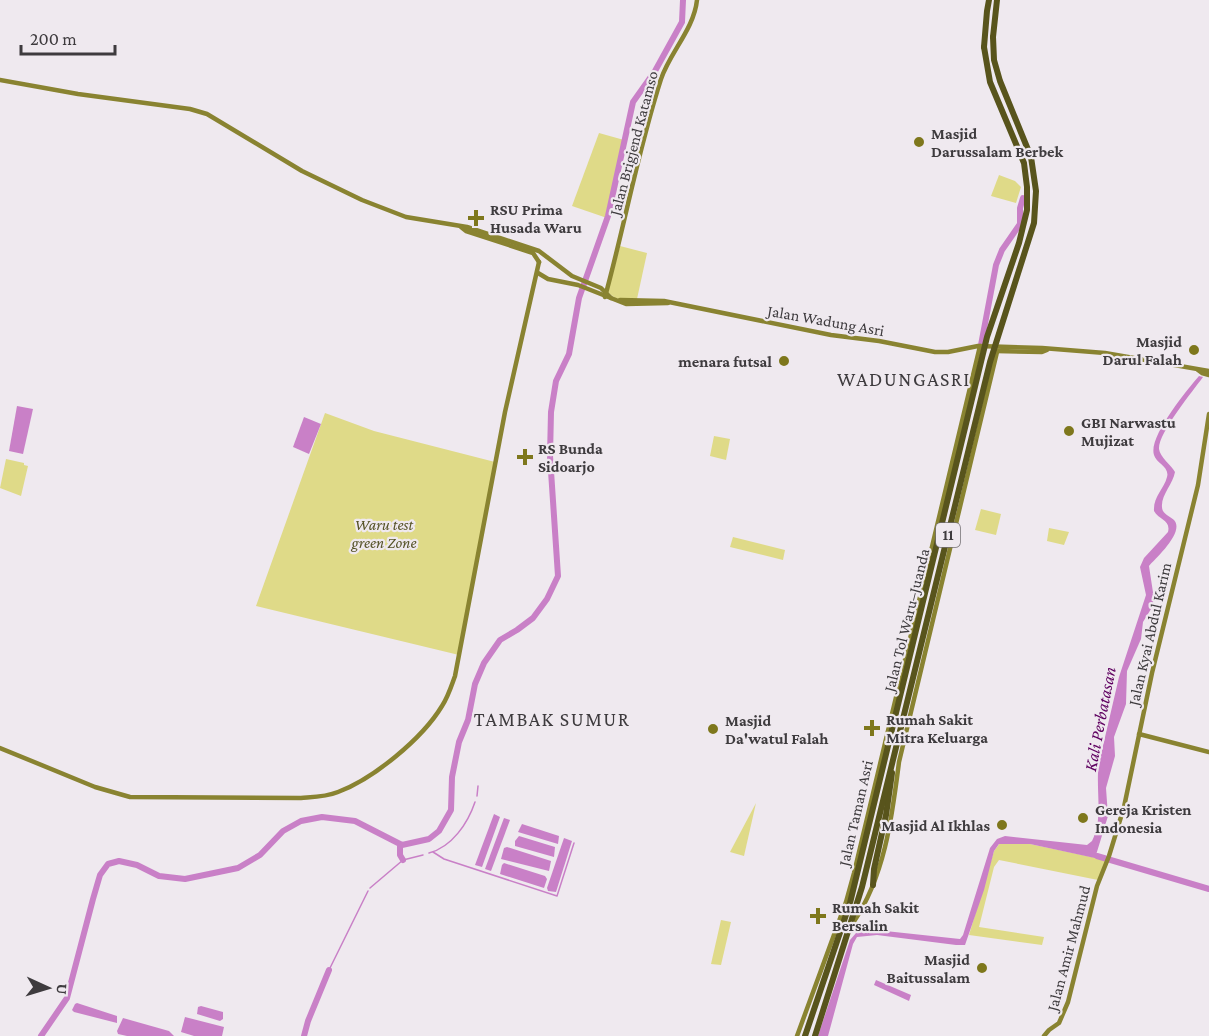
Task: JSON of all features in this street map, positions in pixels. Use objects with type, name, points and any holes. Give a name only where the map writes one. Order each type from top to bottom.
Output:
[{"type":"highway","name":"Jalan Tol Waru–Juanda","points":[[814,1036],[860,896],[894,764],[987,337],[1019,243],[1027,210],[1027,187],[1023,163],[1016,140],[990,82],[984,47],[989,0]]},
{"type":"highway","name":"Jalan Tol Waru–Juanda","points":[[804,1036],[850,903],[990,362],[1030,238],[1035,215],[1035,183],[1031,158],[999,81],[994,60],[993,37],[998,0]]},
{"type":"highway","points":[[873,885],[894,764]]},
{"type":"main road","name":"Jalan Brigjend Katamso","points":[[608,295],[637,165],[661,78],[671,54],[690,21],[697,0]]},
{"type":"main road","points":[[0,80],[207,114],[282,159],[347,193],[406,217],[467,227],[539,250],[579,282]]},
{"type":"main road","points":[[0,748],[73,776],[95,787],[130,797],[318,797],[346,789],[378,769],[408,745],[440,709],[455,676],[505,412],[536,280],[540,275],[539,262],[534,253],[466,231],[461,227]]},
{"type":"main road","points":[[539,262],[549,257]]},
{"type":"main road","points":[[540,275],[569,283],[579,282]]},
{"type":"main road","points":[[569,283],[572,276]]},
{"type":"main road","name":"Jalan Wadung Asri","points":[[579,282],[628,304],[668,303],[929,351],[948,352],[980,346],[1048,349]]},
{"type":"main road","name":"Jalan Taman Asri","points":[[796,1036],[844,908],[980,346]]},
{"type":"main road","points":[[989,347],[997,352],[1042,352],[1048,349],[1105,353],[1205,372]]},
{"type":"main road","points":[[814,1036],[838,956],[851,926],[868,900],[891,818],[899,762],[997,352]]},
{"type":"main road","points":[[972,378],[989,383]]},
{"type":"main road","points":[[969,388],[986,392]]},
{"type":"main road","name":"Jalan Kyai Abdul Karim","points":[[1107,860],[1126,800],[1171,588],[1198,485],[1209,414]]},
{"type":"main road","points":[[1139,734],[1209,752]]},
{"type":"main road","name":"Jalan Amir Mahmud","points":[[1044,1036],[1060,1021],[1068,1002],[1097,885],[1107,860]]},
{"type":"main road","points":[[844,908],[860,912]]},
{"type":"main road","points":[[839,920],[851,926]]},
{"type":"green space","points":[[599,133],[624,140],[607,218],[572,206]]},
{"type":"green space","points":[[999,175],[1015,181],[1021,187],[1016,203],[991,196]]},
{"type":"green space","points":[[620,246],[647,253],[637,299],[621,300],[608,292]]},
{"type":"green space","name":"Waru test green Zone","points":[[325,413],[374,431],[495,462],[459,655],[256,606]]},
{"type":"green space","points":[[714,436],[730,439],[726,460],[710,456]]},
{"type":"green space","points":[[6,459],[28,466],[21,496],[0,488]]},
{"type":"green space","points":[[981,509],[1001,514],[996,535],[975,530]]},
{"type":"green space","points":[[1049,528],[1069,532],[1064,545],[1047,541]]},
{"type":"green space","points":[[733,537],[785,550],[783,560],[730,547]]},
{"type":"green space","points":[[756,803],[744,856],[730,852]]},
{"type":"green space","points":[[1000,843],[1030,844],[1106,860],[1098,880],[999,860],[994,867],[979,927],[1044,937],[1042,945],[969,935],[994,851]]},
{"type":"green space","points":[[721,920],[731,922],[721,965],[711,964]]},
{"type":"shaded area","name":"Kali Perbatasan","points":[[1199,376],[1203,377],[1170,423],[1160,442],[1159,449],[1163,458],[1175,472],[1163,498],[1162,509],[1174,520],[1176,531],[1168,545],[1149,566],[1154,599],[1143,622],[1141,639],[1127,671],[1126,704],[1114,737],[1115,756],[1106,788],[1108,816],[1096,855],[1104,860],[1030,844],[999,844],[994,851],[984,890],[965,945],[877,935],[857,937],[853,944],[828,1036],[818,1036],[850,940],[856,933],[876,930],[960,939],[990,848],[997,839],[1005,836],[1087,845],[1092,841],[1098,823],[1099,763],[1119,677],[1146,595],[1140,567],[1144,558],[1168,532],[1166,522],[1154,511],[1155,501],[1166,481],[1167,470],[1155,458],[1154,447],[1162,426]]},
{"type":"shaded area","points":[[17,406],[33,409],[23,454],[9,451]]},
{"type":"shaded area","points":[[304,417],[321,424],[309,454],[293,447]]},
{"type":"shaded area","points":[[494,814],[500,817],[482,867],[475,865]]},
{"type":"shaded area","points":[[504,818],[510,820],[491,871],[485,869]]},
{"type":"shaded area","points":[[522,824],[559,836],[558,844],[518,832]]},
{"type":"shaded area","points":[[519,836],[555,847],[554,857],[515,846],[515,841]]},
{"type":"shaded area","points":[[564,838],[572,841],[556,892],[548,891],[547,888]]},
{"type":"shaded area","points":[[504,848],[551,861],[549,871],[501,859]]},
{"type":"shaded area","points":[[504,863],[545,876],[547,879],[544,888],[500,874]]},
{"type":"shaded area","points":[[876,980],[911,995],[909,1001],[874,985]]},
{"type":"shaded area","points":[[77,1003],[117,1016],[117,1023],[74,1012],[72,1010]]},
{"type":"shaded area","points":[[198,1007],[223,1012],[223,1019],[220,1021],[197,1014]]},
{"type":"shaded area","points":[[185,1017],[224,1027],[222,1036],[194,1036],[181,1032]]},
{"type":"shaded area","points":[[123,1018],[169,1031],[174,1036],[118,1034],[117,1031]]},
{"type":"waterway","points":[[41,1036],[67,998],[100,875],[108,864],[119,861],[137,865],[159,876],[185,879],[238,868],[260,855],[283,831],[301,821],[322,817],[355,821],[402,845],[429,839],[439,831],[451,810],[452,777],[459,742],[468,720],[475,684],[484,663],[500,640],[533,618],[547,599],[558,576],[550,456],[551,412],[556,381],[569,354],[579,298],[608,216],[633,102],[655,71],[682,22],[683,0]]},
{"type":"waterway","points":[[981,345],[996,265],[1002,250],[1020,224],[1020,208],[1023,198]]},
{"type":"waterway","points":[[477,796],[478,786]]},
{"type":"waterway","points":[[429,853],[452,840],[468,818],[475,802]]},
{"type":"waterway","points":[[433,852],[444,859],[557,896],[574,843]]},
{"type":"waterway","points":[[400,845],[400,855],[403,860]]},
{"type":"waterway","points":[[370,888],[403,860],[423,855]]},
{"type":"waterway","points":[[1097,856],[1209,889]]},
{"type":"waterway","points":[[329,970],[368,891]]},
{"type":"waterway","points":[[304,1036],[329,970]]},
{"type":"place","name":"Masjid Darussalam Berbek","points":[[919,142]]},
{"type":"place","name":"RSU Prima Husada Waru","points":[[476,218]]},
{"type":"place","name":"Masjid Darul Falah","points":[[1194,350]]},
{"type":"place","name":"menara futsal","points":[[784,361]]},
{"type":"place","name":"GBI Narwastu Mujizat","points":[[1069,431]]},
{"type":"place","name":"RS Bunda Sidoarjo","points":[[525,457]]},
{"type":"place","name":"Rumah Sakit Mitra Keluarga","points":[[872,728]]},
{"type":"place","name":"Masjid Da'watul Falah","points":[[713,729]]},
{"type":"place","name":"Gereja Kristen Indonesia","points":[[1083,818]]},
{"type":"place","name":"Masjid Al Ikhlas","points":[[1002,825]]},
{"type":"place","name":"Rumah Sakit Bersalin","points":[[818,916]]},
{"type":"place","name":"Masjid Baitussalam","points":[[982,968]]},
{"type":"district","name":"WADUNGASRI","points":[[904,379]]},
{"type":"district","name":"TAMBAK SUMUR","points":[[552,719]]}]
